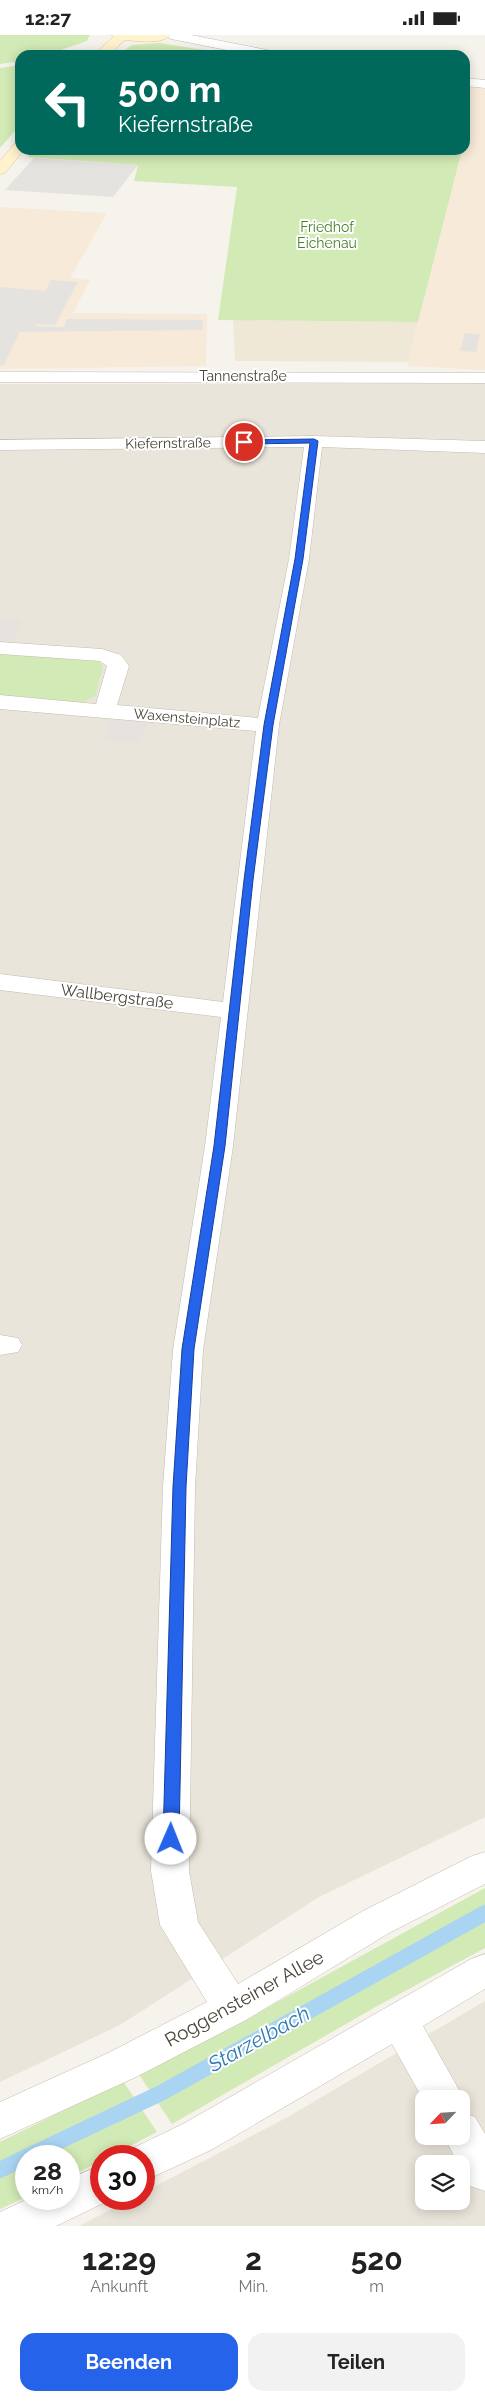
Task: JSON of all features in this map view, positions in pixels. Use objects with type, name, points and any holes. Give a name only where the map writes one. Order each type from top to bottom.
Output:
[{"type":"main road","points":[[105,50],[120,35],[143,37],[165,35]]},
{"type":"main road","points":[[0,169],[15,152]]},
{"type":"street","points":[[171,35],[247,50]]},
{"type":"street","points":[[470,83],[485,84]]},
{"type":"street","name":"Tannenstraße","points":[[0,377],[485,377]]},
{"type":"street","points":[[232,2008],[179,1925],[170,1871],[179,1487],[188,1349],[219,1146],[268,725],[299,559],[314,441]]},
{"type":"street","name":"Kiefernstraße","points":[[0,445],[314,441],[485,447]]},
{"type":"street","points":[[0,648],[102,655],[114,659],[118,666],[105,710]]},
{"type":"street","name":"Waxensteinplatz","points":[[0,702],[268,725]]},
{"type":"street","name":"Wallbergstraße","points":[[0,982],[234,1011]]},
{"type":"street","name":"Roggensteiner Allee","points":[[0,2121],[122,2065],[232,2008],[376,1922],[485,1867]]},
{"type":"street","points":[[155,2158],[197,2137],[485,1970]]},
{"type":"street","points":[[398,2019],[439,2090]]},
{"type":"street","points":[[469,2145],[485,2173]]},
{"type":"street","points":[[14,2226],[90,2189]]},
{"type":"shaded area","points":[[470,88],[485,89],[485,370],[407,366],[461,155],[470,155]]},
{"type":"shaded area","points":[[34,158],[138,165],[113,197],[5,190]]},
{"type":"shaded area","points":[[0,207],[107,213],[70,278],[90,280],[73,313],[207,314],[206,366],[0,369]]},
{"type":"shaded area","points":[[51,280],[78,282],[55,325],[36,324],[35,326],[64,327],[67,319],[203,320],[202,330],[20,332],[3,366],[0,365],[0,287],[45,291]]},
{"type":"shaded area","points":[[233,320],[418,322],[408,362],[235,361]]},
{"type":"shaded area","points":[[465,333],[480,334],[476,352],[460,351]]},
{"type":"shaded area","points":[[485,383],[485,1817],[319,1897],[120,2025],[0,2082],[0,384]]},
{"type":"shaded area","points":[[0,619],[21,621],[13,643],[0,642]]},
{"type":"shaded area","points":[[111,719],[148,722],[140,743],[104,741]]},
{"type":"shaded area","points":[[485,2001],[485,2226],[79,2226],[110,2210],[155,2210],[155,2186],[286,2118]]},
{"type":"green space","points":[[0,35],[90,35],[87,41],[61,50],[15,50],[15,62],[0,64]]},
{"type":"green space","points":[[159,43],[205,50],[125,50],[132,45]]},
{"type":"green space","points":[[15,66],[15,131],[0,148],[0,68]]},
{"type":"green space","name":"Friedhof Eichenau","points":[[29,155],[461,155],[418,322],[218,320],[237,187],[134,181],[138,165],[28,157]]},
{"type":"green space","points":[[0,653],[93,660],[101,663],[103,667],[95,696],[83,702],[74,703],[0,697]]},
{"type":"green space","points":[[485,1888],[485,1948],[379,2005],[172,2124],[138,2073],[237,2024]]},
{"type":"green space","points":[[123,2081],[157,2132],[132,2145],[90,2145],[90,2166],[80,2172],[80,2145],[15,2145],[15,2202],[0,2209],[0,2142]]},
{"type":"waterway","name":"Starzelbach","points":[[51,2145],[161,2093],[485,1913]]},
{"type":"waterway","name":"Starzelbach","points":[[0,2170],[15,2162]]},
{"type":"route","points":[[171,1839],[179,1487],[188,1349],[219,1146],[248,880],[268,725],[299,559],[314,441],[244,442]]}]
